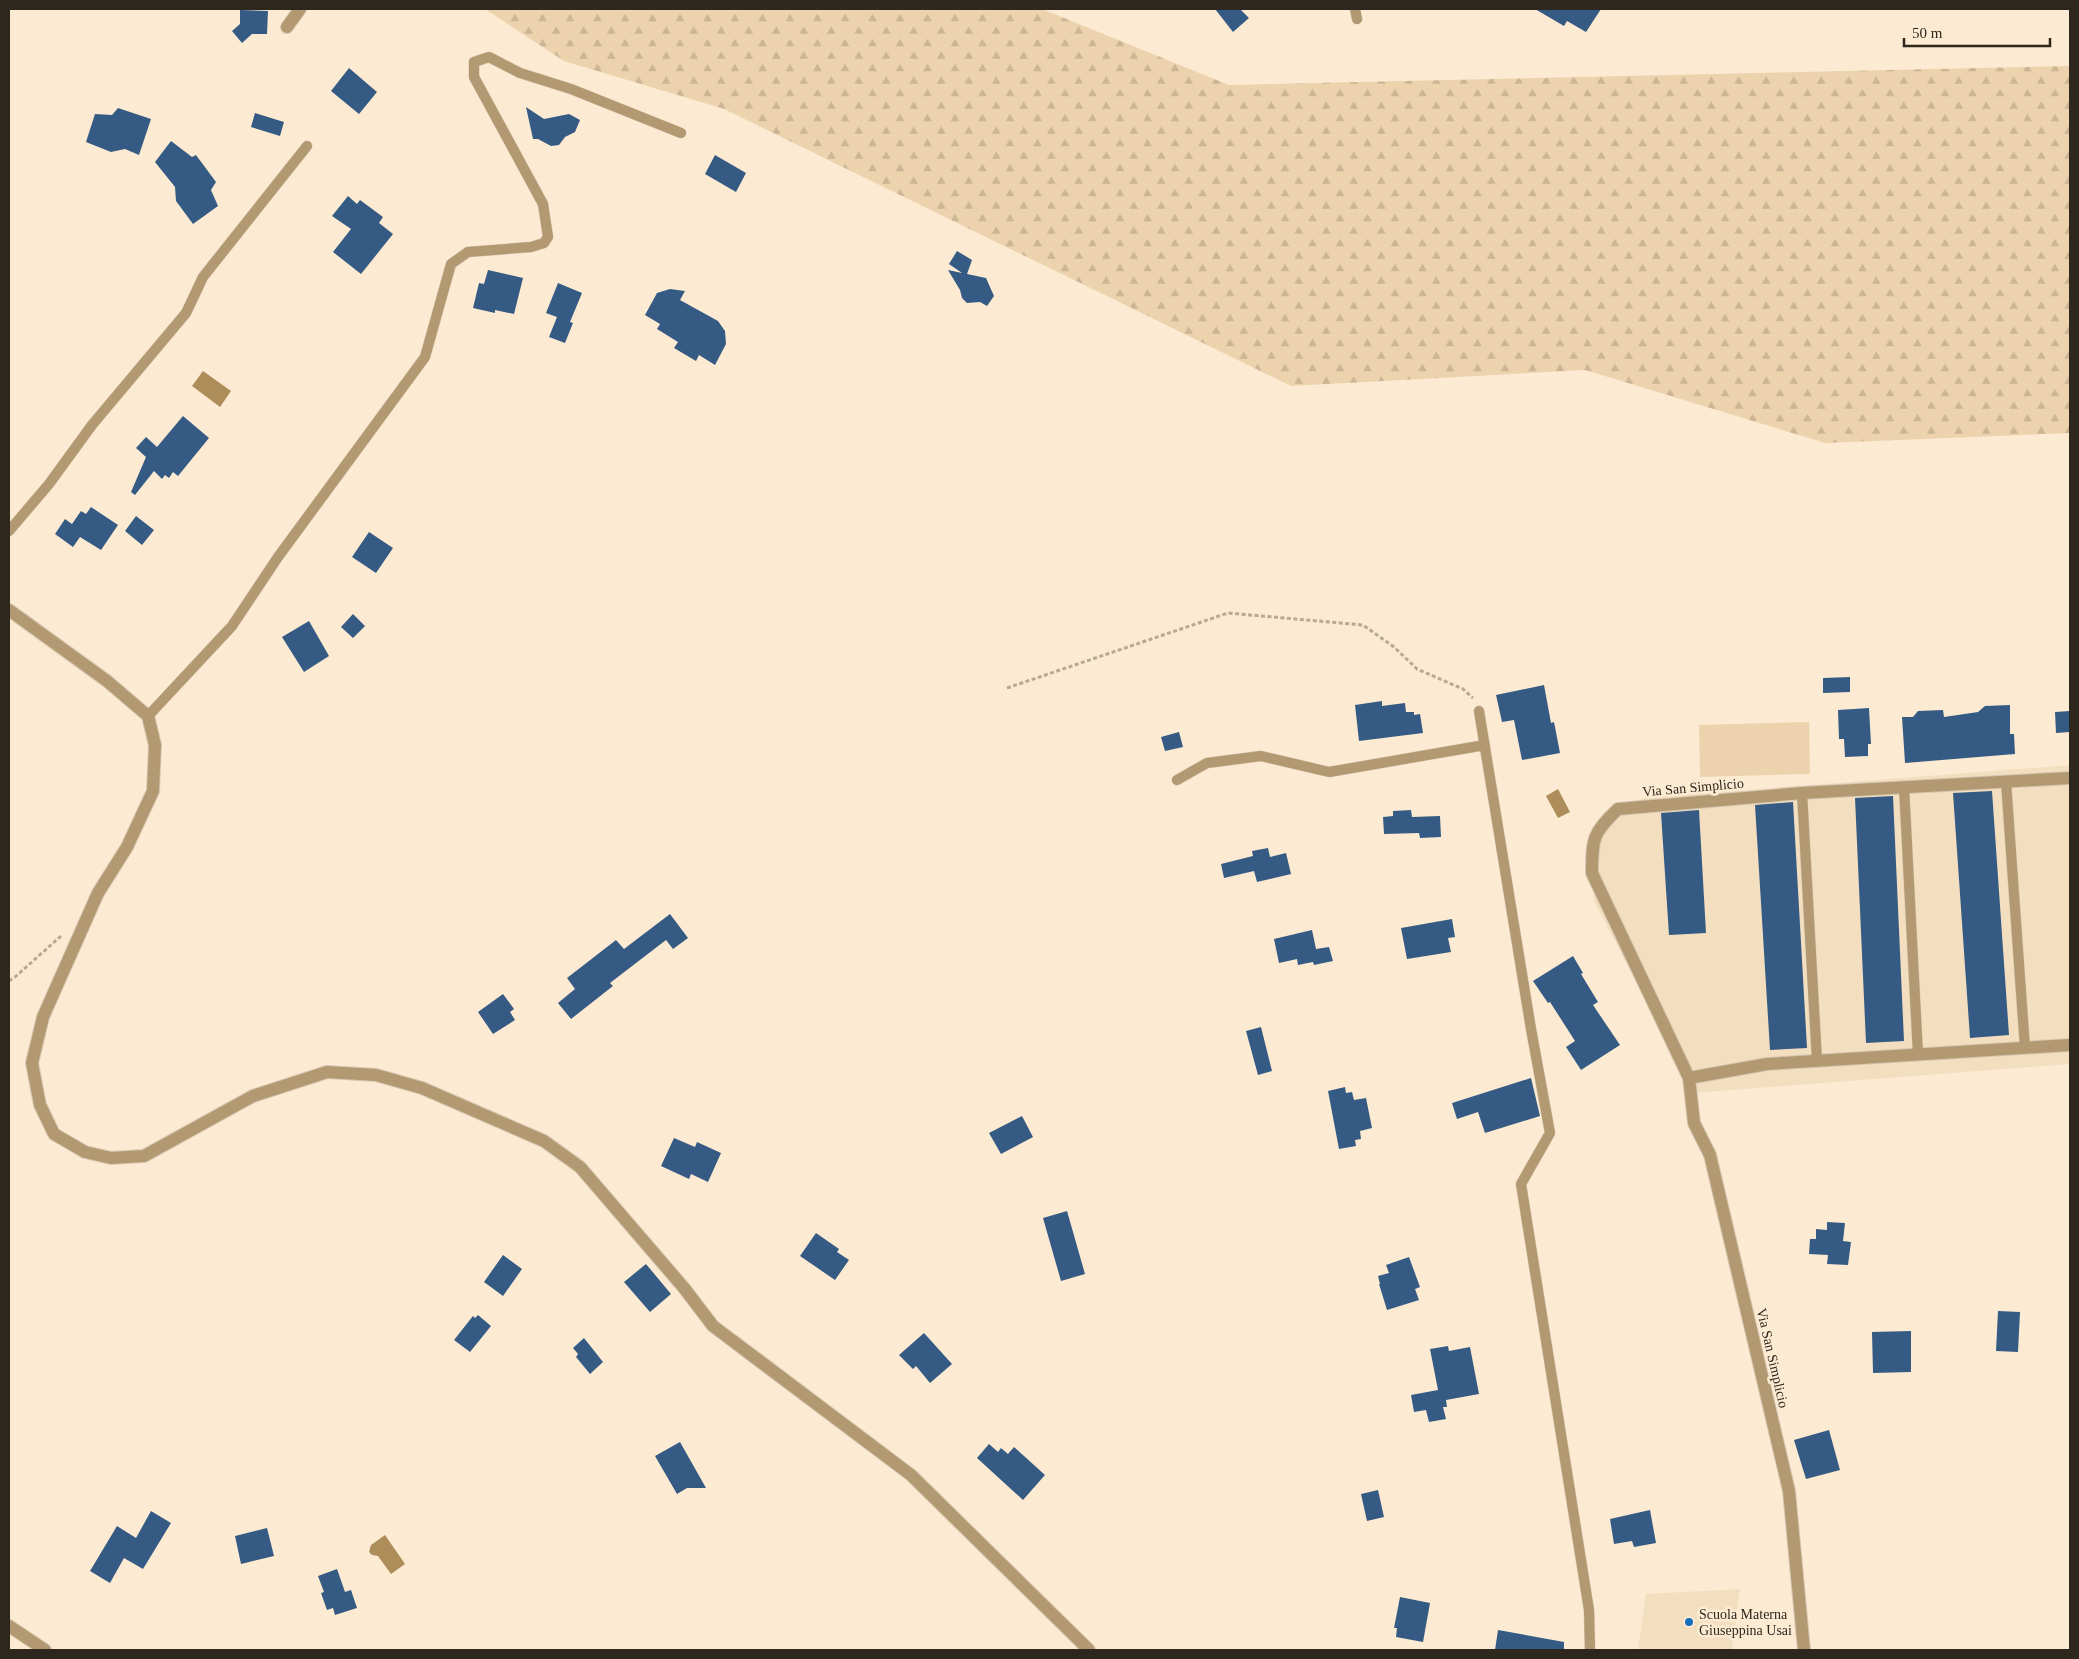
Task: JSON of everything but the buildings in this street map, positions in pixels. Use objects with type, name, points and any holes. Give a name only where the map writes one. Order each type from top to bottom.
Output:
[{"type":"street","points":[[287,27],[300,9]]},
{"type":"street","points":[[9,610],[108,681],[148,716],[155,745],[153,791],[128,847],[98,893],[43,1016],[32,1063],[40,1105],[54,1134],[85,1152],[111,1158],[144,1156],[253,1096],[327,1072],[376,1076],[422,1088],[544,1141],[580,1167],[684,1288],[713,1326],[911,1475],[1089,1650]]},
{"type":"street","name":"Via San Simplicio","points":[[1804,1650],[1789,1491],[1710,1155],[1694,1123],[1689,1078],[1592,873],[1592,845],[1600,827],[1618,808],[1802,793],[2070,778]]},
{"type":"street","points":[[1689,1078],[1767,1064],[2070,1045]]},
{"type":"street","points":[[9,1626],[46,1650]]},
{"type":"lane","points":[[148,716],[232,626],[278,557],[425,356],[451,264],[468,252],[530,247],[544,243],[548,237],[543,204],[474,77],[474,62],[489,57],[520,73],[571,89],[681,133]]},
{"type":"lane","points":[[9,532],[49,484],[92,426],[186,313],[203,277],[307,146]]},
{"type":"lane","points":[[1479,711],[1550,1133],[1521,1184],[1589,1610],[1590,1650]]},
{"type":"lane","points":[[1177,780],[1207,763],[1261,756],[1329,772],[1485,745]]},
{"type":"lane","points":[[2006,782],[2025,1048]]},
{"type":"lane","points":[[1904,787],[1918,1055]]},
{"type":"lane","points":[[1802,793],[1817,1061]]},
{"type":"path","points":[[1007,688],[1228,613],[1363,625],[1394,647],[1417,669],[1463,689],[1474,699],[1479,711]]},
{"type":"path","points":[[9,981],[63,934]]},
{"type":"shaded area","points":[[203,371],[231,391],[220,407],[192,386]]},
{"type":"shaded area","points":[[2070,765],[2070,1064],[1694,1093],[1594,901],[1587,846],[1603,813],[1644,798]]},
{"type":"shaded area","points":[[1558,789],[1570,812],[1558,818],[1546,796]]},
{"type":"shaded area","points":[[385,1535],[405,1564],[391,1574],[378,1556],[372,1555],[369,1552],[371,1545]]},
{"type":"shaded area","name":"Scuola Materna Giuseppina Usai","points":[[1740,1589],[1732,1650],[1638,1650],[1646,1594]]},
{"type":"green space","points":[[485,9],[1042,9],[1229,85],[2070,66],[2070,433],[1825,443],[1585,370],[1291,386],[724,109],[564,61]]},
{"type":"green space","points":[[1809,722],[1810,774],[1700,777],[1699,725]]},
{"type":"place","name":"Scuola Materna Giuseppina Usai","points":[[1689,1622]]}]
